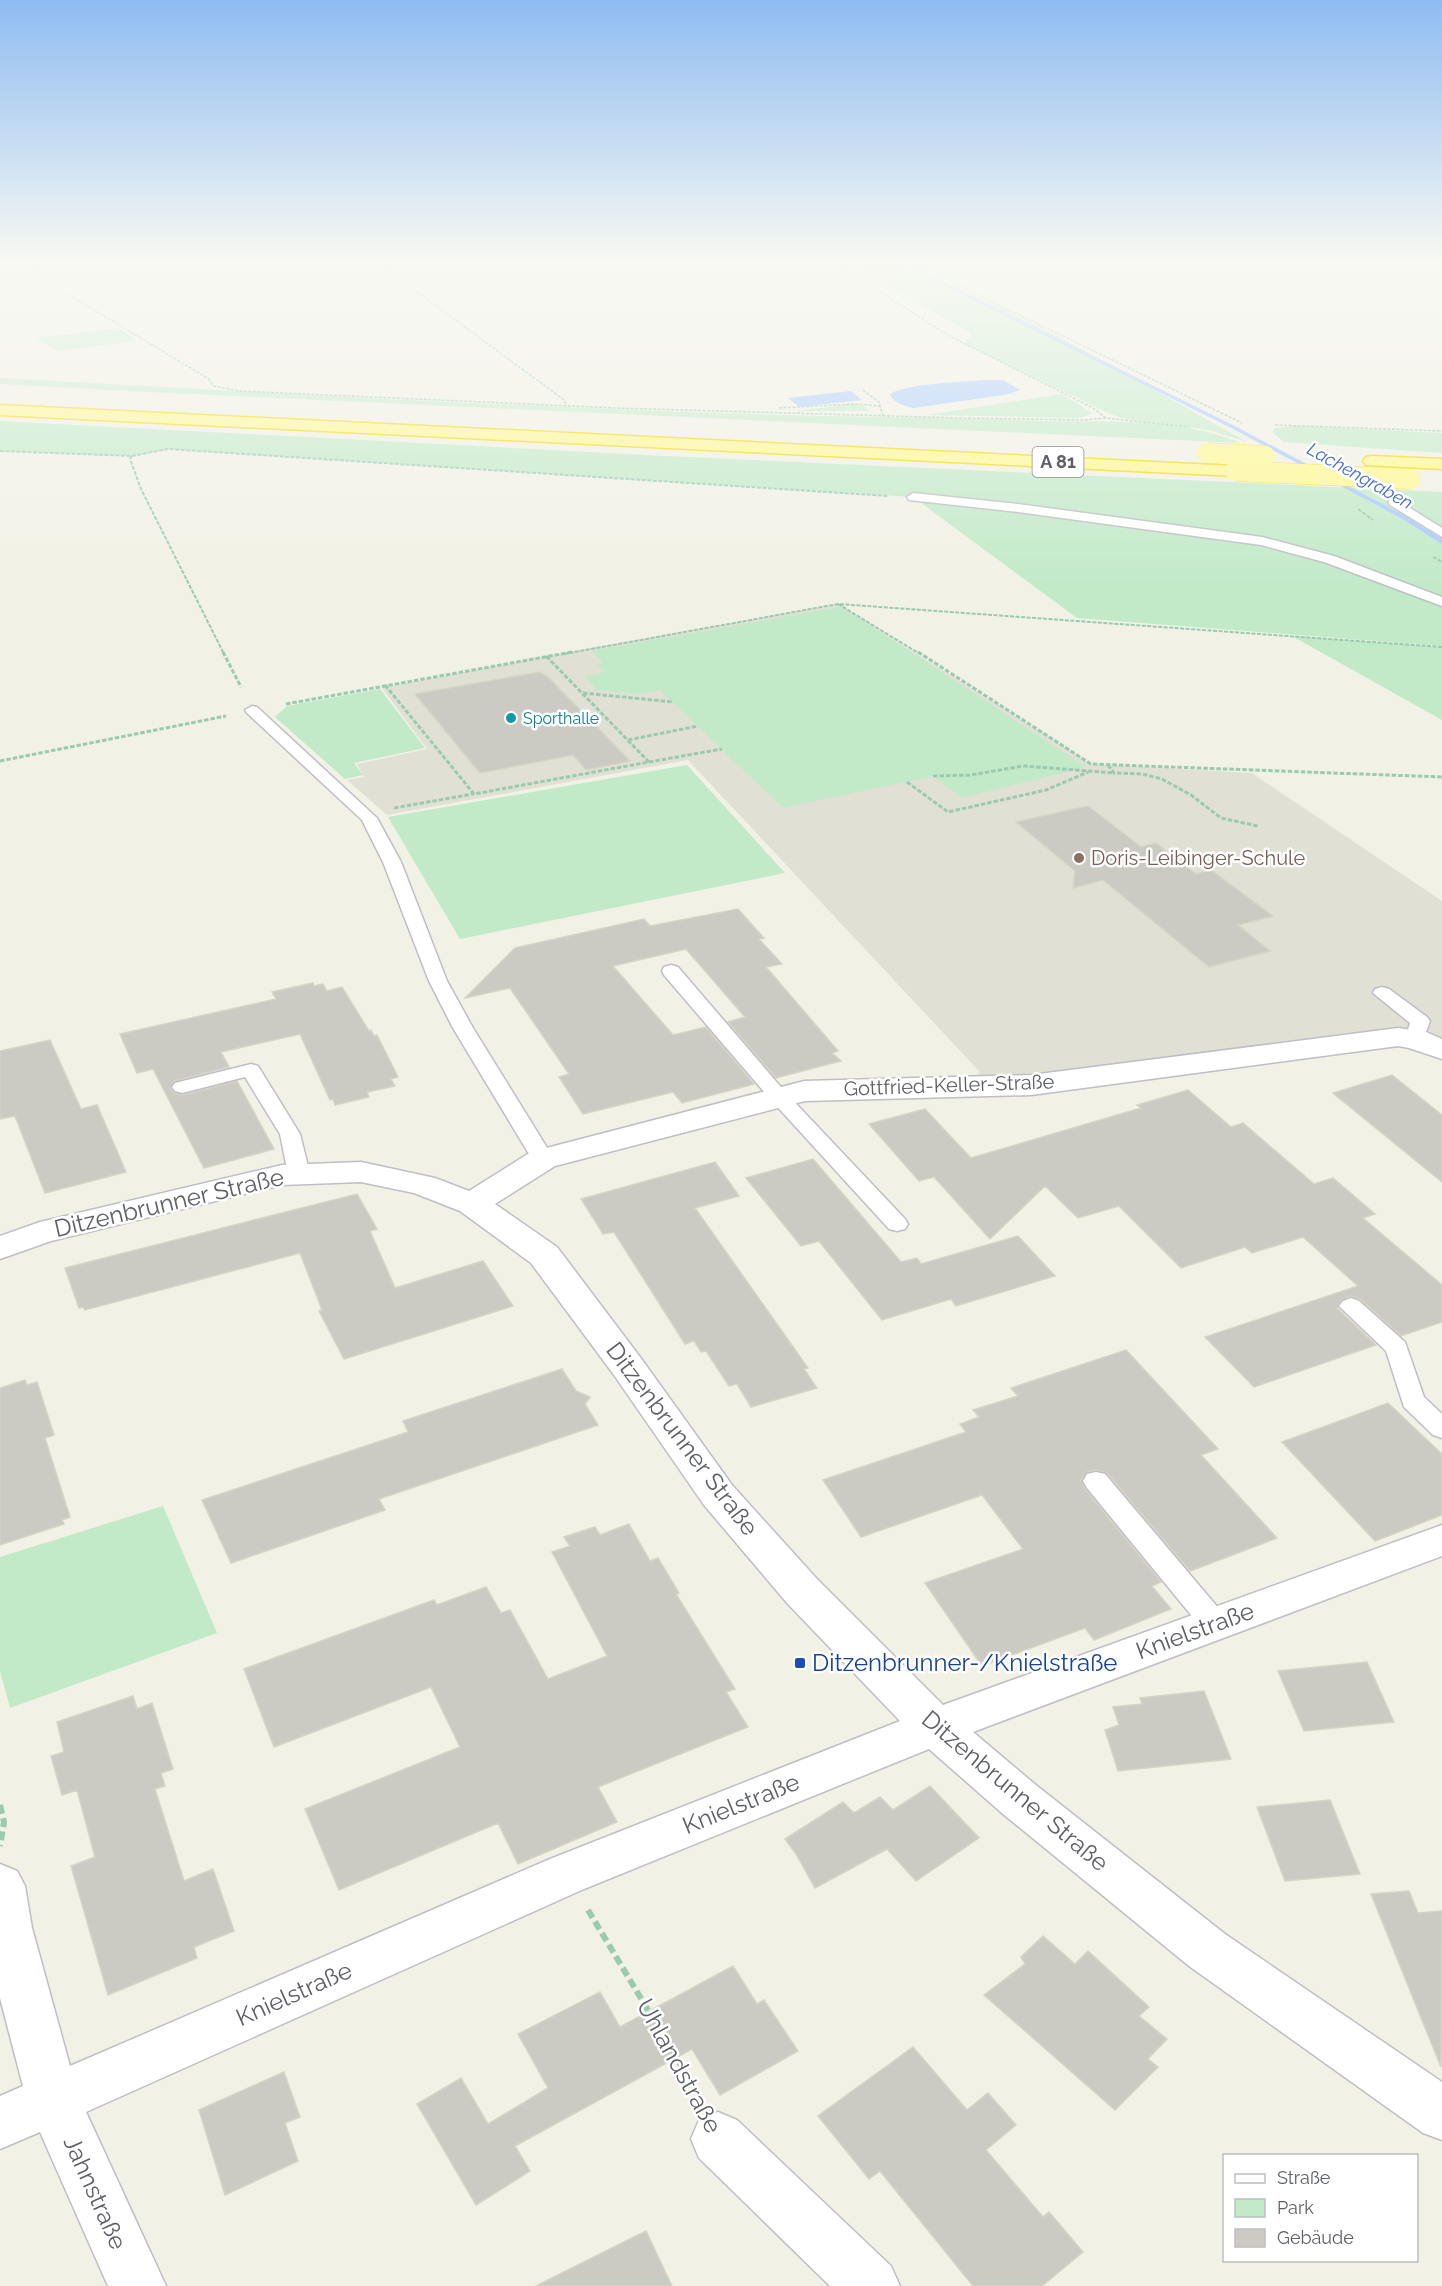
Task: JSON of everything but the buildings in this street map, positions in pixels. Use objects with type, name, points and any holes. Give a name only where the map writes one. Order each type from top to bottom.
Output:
[{"type":"highway","name":"A 81","points":[[0,395],[1442,464]]},
{"type":"highway","name":"A 81","points":[[0,410],[1442,480]]},
{"type":"street","name":"Gottfried-Keller-Straße","points":[[472,1204],[543,1159],[804,1091],[1031,1085],[1379,1039],[1433,1045]]},
{"type":"street","name":"Ditzenbrunner Straße","points":[[0,1248],[40,1233],[282,1175],[361,1172],[423,1185],[472,1204],[544,1255],[627,1366],[718,1495],[802,1591],[935,1727],[1020,1800],[1207,1950],[1442,2114]]},
{"type":"street","name":"Knielstraße","points":[[0,2123],[567,1874],[935,1727],[1442,1540]]},
{"type":"street","points":[[0,1886],[8,1928],[53,2100]]},
{"type":"street","name":"Jahnstraße","points":[[53,2100],[137,2286]]},
{"type":"street","name":"Uhlandstraße","points":[[718,2139],[871,2286]]},
{"type":"lane","points":[[913,497],[1018,507],[1262,541],[1329,559],[1442,602]]},
{"type":"lane","points":[[1394,502],[1442,533]]},
{"type":"lane","points":[[252,710],[369,818],[392,862],[438,981],[463,1028],[543,1159]]},
{"type":"lane","points":[[671,971],[779,1097],[897,1224]]},
{"type":"lane","points":[[1382,993],[1420,1021],[1433,1045]]},
{"type":"lane","points":[[182,1087],[251,1070],[290,1134],[299,1174]]},
{"type":"lane","points":[[1351,1306],[1397,1348],[1413,1401],[1442,1429]]},
{"type":"lane","points":[[1096,1481],[1215,1624]]},
{"type":"path","points":[[194,372],[213,386],[240,391],[883,416],[1084,420],[1106,418],[1192,427]]},
{"type":"path","points":[[526,372],[563,399],[567,405]]},
{"type":"path","points":[[1020,372],[1093,408],[1106,418]]},
{"type":"path","points":[[1136,372],[1250,427]]},
{"type":"path","points":[[863,390],[879,402],[883,416]]},
{"type":"path","points":[[779,408],[857,402],[881,406]]},
{"type":"path","points":[[1274,425],[1442,431]]},
{"type":"path","points":[[0,451],[132,456],[168,449],[913,497]]},
{"type":"path","points":[[132,456],[130,459],[141,489],[252,710]]},
{"type":"path","points":[[0,761],[385,685],[837,604],[1442,647]]},
{"type":"path","points":[[837,604],[877,626],[1091,764],[1442,777]]},
{"type":"path","points":[[546,656],[649,762]]},
{"type":"path","points":[[385,685],[474,794]]},
{"type":"path","points":[[582,693],[673,702]]},
{"type":"path","points":[[628,740],[698,726]]},
{"type":"path","points":[[364,813],[722,749]]},
{"type":"path","points":[[1108,765],[1114,773]]},
{"type":"path","points":[[933,776],[971,775],[1023,766],[1155,775],[1182,787],[1189,796],[1219,817],[1258,826]]},
{"type":"path","points":[[907,782],[948,812],[1046,790],[1088,772]]},
{"type":"path","points":[[0,1805],[4,1822],[0,1847]]},
{"type":"path","name":"Uhlandstraße","points":[[567,1874],[699,2097],[718,2139]]},
{"type":"shaded area","name":"Doris-Leibinger-Schule","points":[[838,604],[1091,764],[1252,773],[1442,901],[1442,1043],[1415,1039],[976,1085],[979,1071],[688,760],[387,815],[347,780],[364,777],[357,764],[427,749],[382,688]]},
{"type":"green space","points":[[1022,372],[1122,372],[1247,442],[1209,430],[1122,418]]},
{"type":"green space","points":[[0,378],[618,409],[1142,423],[1193,429],[1240,443],[147,392],[0,384]]},
{"type":"green space","points":[[1062,394],[1092,413],[1074,418],[927,415]]},
{"type":"green space","points":[[854,404],[870,411],[796,411]]},
{"type":"green space","points":[[0,421],[666,456],[1442,492],[1442,646],[1077,618],[913,497],[168,449],[132,456],[0,451]]},
{"type":"green space","points":[[1297,426],[1442,433],[1442,453],[1284,442],[1272,432],[1275,428]]},
{"type":"green space","points":[[840,607],[1086,767],[962,798],[933,776],[783,808],[660,690],[638,694],[596,690],[585,676],[605,672],[597,664],[603,662],[592,651]]},
{"type":"green space","points":[[1292,636],[1442,647],[1442,720]]},
{"type":"green space","points":[[380,689],[425,748],[354,763],[363,775],[345,779],[275,717],[287,706]]},
{"type":"green space","points":[[687,765],[785,873],[460,939],[388,817]]},
{"type":"green space","points":[[163,1506],[217,1633],[10,1708],[0,1671],[0,1557]]},
{"type":"water","points":[[1003,380],[1020,390],[1010,394],[914,408],[897,402],[890,394],[922,385]]},
{"type":"water","points":[[851,391],[862,400],[799,407],[788,398]]},
{"type":"waterway","name":"Lachengraben","points":[[1121,372],[1231,426],[1403,517],[1442,542]]},
{"type":"place","name":"Sporthalle","points":[[511,718]]},
{"type":"place","name":"Doris-Leibinger-Schule","points":[[1079,858]]},
{"type":"place","name":"Ditzenbrunner-/Knielstraße","points":[[800,1663]]}]
